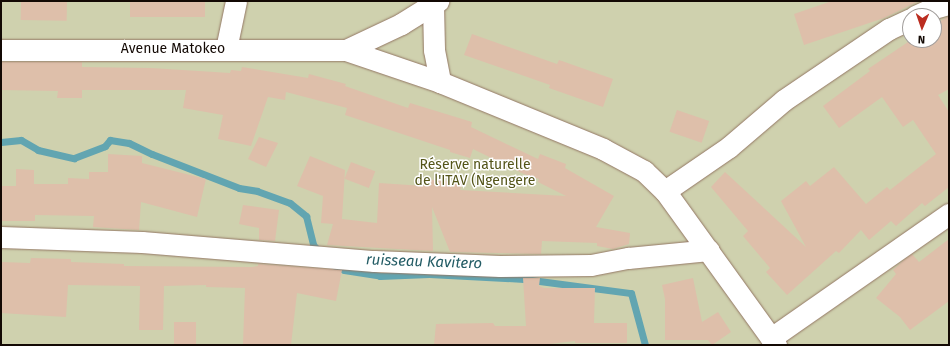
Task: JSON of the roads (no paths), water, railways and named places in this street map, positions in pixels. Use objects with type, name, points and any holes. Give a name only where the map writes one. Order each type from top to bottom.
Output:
[{"type":"street","points":[[226,49],[236,1]]},
{"type":"street","points":[[346,50],[401,24],[436,3]]},
{"type":"street","points":[[436,3],[434,50],[440,82]]},
{"type":"street","points":[[935,8],[949,4]]},
{"type":"street","points":[[665,191],[729,147],[784,100],[889,29],[902,23]]},
{"type":"street","name":"Avenue Matokeo","points":[[1,50],[346,50]]},
{"type":"street","points":[[346,50],[440,82],[603,149],[644,171],[665,191],[709,250],[773,341],[949,214]]},
{"type":"street","points":[[1,237],[142,242],[195,248],[374,261],[500,266],[591,265],[628,258],[709,250]]},
{"type":"waterway","name":"ruisseau Kavitero","points":[[1,142],[21,140],[38,150],[74,158],[105,146],[110,140],[129,143],[152,154],[239,188],[257,191],[290,203],[306,216],[313,245],[320,252]]},
{"type":"waterway","name":"ruisseau Kavitero","points":[[333,265],[344,270],[380,276],[429,274],[524,279],[631,293],[645,345]]},
{"type":"park label","name":"Réserve naturelle de l'ITAV (Ngengere","points":[[475,174]]}]
